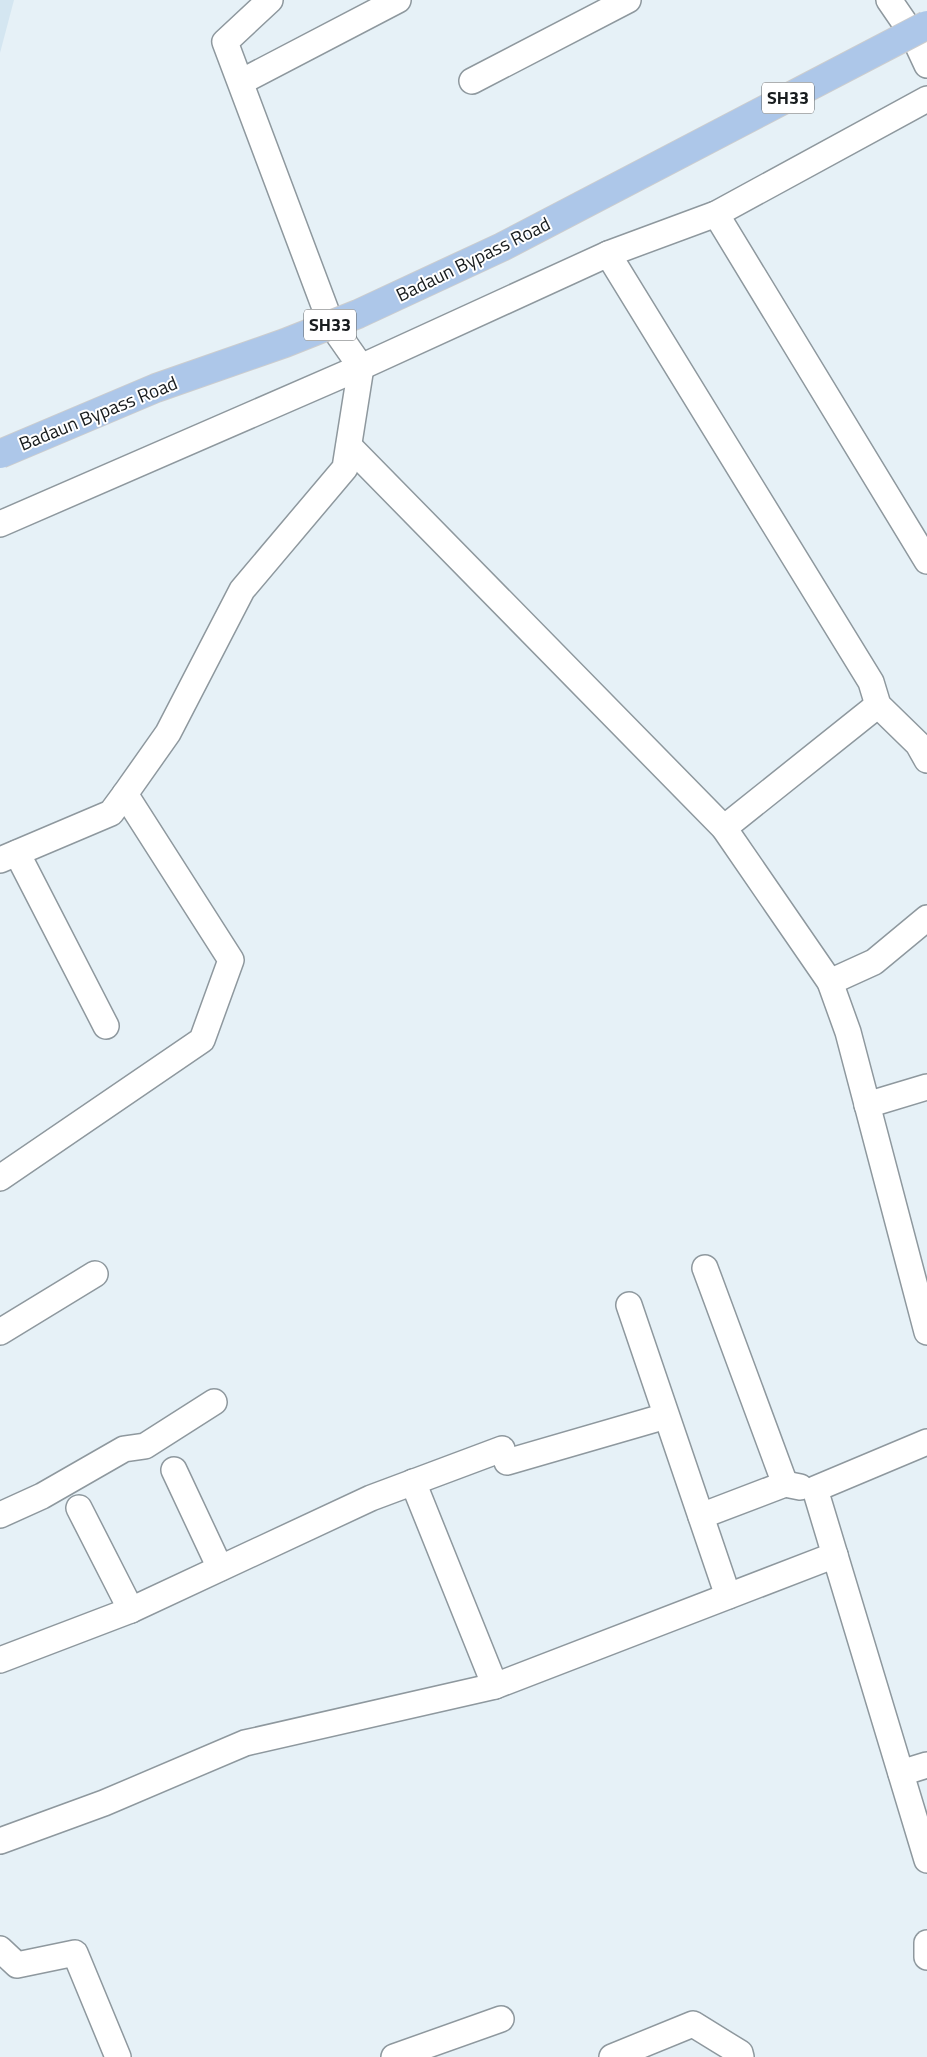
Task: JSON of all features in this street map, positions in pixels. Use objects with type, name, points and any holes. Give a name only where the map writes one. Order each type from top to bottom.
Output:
[{"type":"main road","name":"Badaun Bypass Road","points":[[0,454],[156,388],[285,343],[376,306],[510,243],[927,25]]},
{"type":"street","points":[[106,1026],[9,856],[111,813],[168,733],[242,590],[345,468],[349,446],[361,367],[331,324],[225,42],[270,0]]},
{"type":"street","points":[[241,82],[398,0]]},
{"type":"street","points":[[472,81],[628,0]]},
{"type":"street","points":[[889,0],[913,36],[927,65]]},
{"type":"street","points":[[0,524],[361,367],[608,254],[716,214],[927,99]]},
{"type":"street","points":[[716,214],[927,562]]},
{"type":"street","points":[[608,254],[871,682],[878,706],[924,748]]},
{"type":"street","points":[[349,446],[724,828],[830,982],[848,1032],[927,1332]]},
{"type":"street","points":[[724,828],[878,706]]},
{"type":"street","points":[[0,1178],[202,1040],[231,960],[125,794]]},
{"type":"street","points":[[830,982],[874,962],[927,918]]},
{"type":"street","points":[[868,1105],[927,1087]]},
{"type":"street","points":[[705,1268],[785,1484]]},
{"type":"street","points":[[0,1332],[95,1274]]},
{"type":"street","points":[[629,1305],[728,1596]]},
{"type":"street","points":[[0,1515],[42,1496],[124,1449],[145,1446],[214,1402]]},
{"type":"street","points":[[0,1660],[131,1610],[371,1498],[413,1482],[504,1455],[666,1416]]},
{"type":"street","points":[[701,1516],[785,1484],[815,1489],[927,1442]]},
{"type":"street","points":[[174,1470],[220,1568]]},
{"type":"street","points":[[413,1482],[495,1686]]},
{"type":"street","points":[[815,1489],[927,1860]]},
{"type":"street","points":[[79,1508],[131,1610]]},
{"type":"street","points":[[0,1842],[104,1804],[245,1743],[495,1686],[835,1555]]},
{"type":"street","points":[[901,1774],[927,1765]]},
{"type":"street","points":[[927,1943],[927,1957]]},
{"type":"street","points":[[0,1949],[17,1965],[75,1953],[118,2057]]},
{"type":"street","points":[[394,2057],[501,2019]]},
{"type":"street","points":[[612,2057],[693,2024],[740,2053],[741,2057]]},
{"type":"shaded area","points":[[0,0],[14,0],[0,53]]}]
